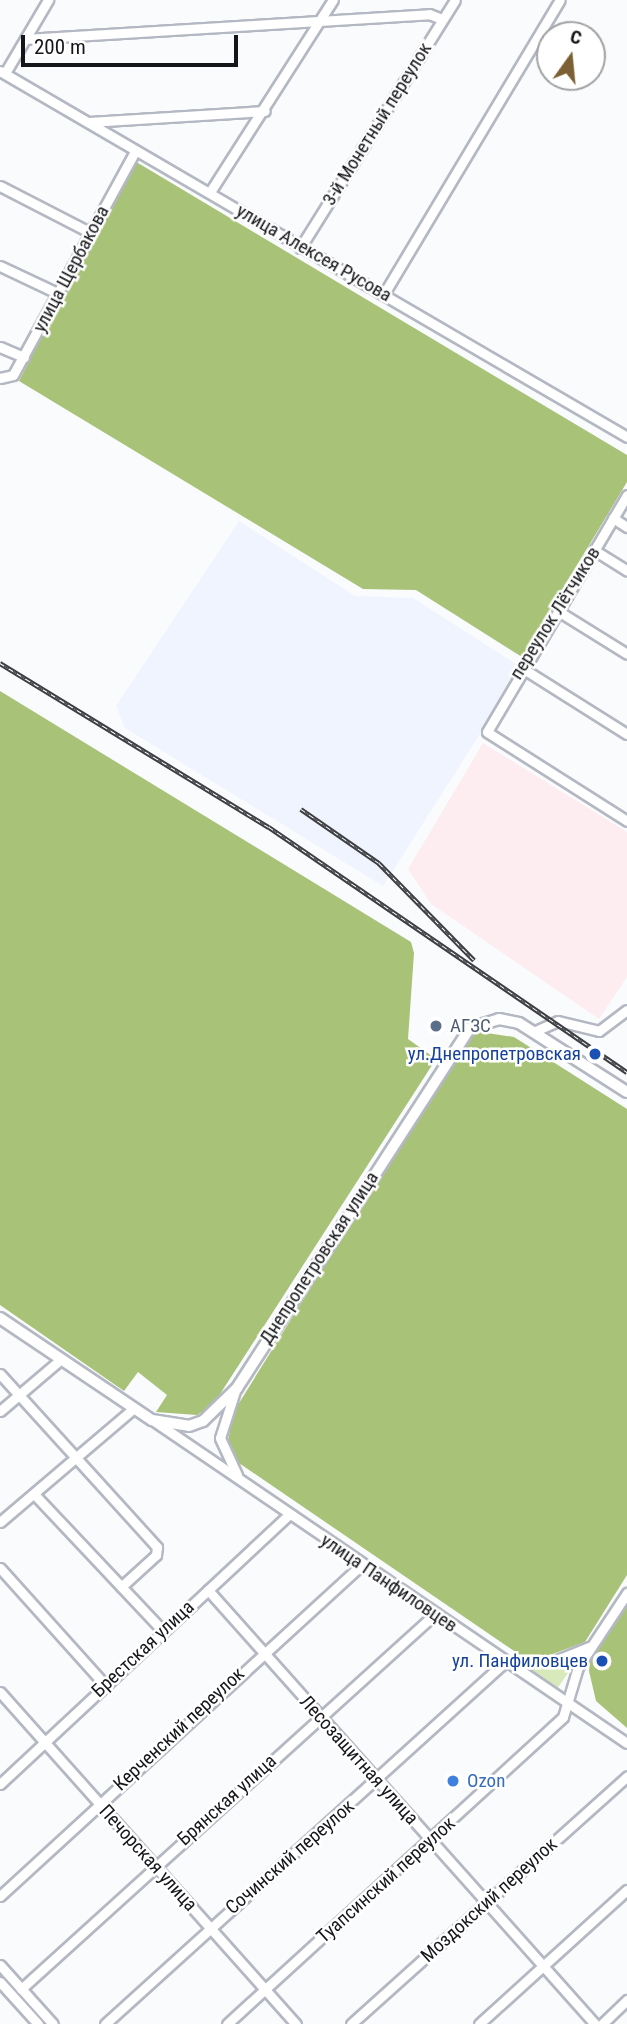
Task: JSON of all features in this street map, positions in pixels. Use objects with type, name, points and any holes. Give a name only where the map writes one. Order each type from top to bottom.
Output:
[{"type":"main road","name":"Днепропетровская улица","points":[[133,1409],[152,1420],[203,1421],[237,1388],[470,1028],[499,1018],[533,1032],[627,1092]]},
{"type":"main road","points":[[0,1318],[133,1409]]},
{"type":"street","points":[[2,72],[48,0]]},
{"type":"street","points":[[210,192],[265,111],[333,0]]},
{"type":"street","name":"3-й Монетный переулок","points":[[300,248],[455,0]]},
{"type":"street","points":[[385,292],[560,0]]},
{"type":"street","points":[[25,39],[429,14],[442,19]]},
{"type":"street","name":"улица Алексея Русова","points":[[2,72],[210,192],[300,248],[385,292],[627,437]]},
{"type":"street","points":[[89,122],[265,111]]},
{"type":"street","name":"улица Щербакова","points":[[0,378],[13,375],[24,357],[135,150]]},
{"type":"street","points":[[0,186],[89,232]]},
{"type":"street","points":[[0,266],[57,293]]},
{"type":"street","points":[[0,347],[24,357]]},
{"type":"street","name":"переулок Лётчиков","points":[[627,495],[522,668],[487,732],[627,821]]},
{"type":"street","points":[[613,518],[627,527]]},
{"type":"street","points":[[594,550],[627,571]]},
{"type":"street","points":[[558,611],[627,654]]},
{"type":"street","points":[[522,668],[627,734]]},
{"type":"street","points":[[533,1032],[558,1021],[599,1031],[627,1010]]},
{"type":"street","points":[[0,1411],[61,1359]]},
{"type":"street","points":[[0,1374],[157,1547],[156,1555],[121,1587]]},
{"type":"street","points":[[237,1388],[220,1438],[238,1477]]},
{"type":"street","points":[[0,1522],[133,1409]]},
{"type":"street","name":"улица Панфиловцев","points":[[152,1420],[238,1477],[361,1565],[627,1743]]},
{"type":"street","points":[[34,1494],[163,1631]]},
{"type":"street","name":"Брестская улица","points":[[0,1784],[288,1515]]},
{"type":"street","name":"Керченский переулок","points":[[0,1896],[262,1652],[361,1565]]},
{"type":"street","points":[[0,1568],[104,1684]]},
{"type":"street","name":"Лесозащитная улица","points":[[208,1590],[432,1840],[484,1903],[595,2024]]},
{"type":"street","points":[[570,1704],[573,1677],[627,1593]]},
{"type":"street","name":"Брянская улица","points":[[21,1989],[154,1865],[436,1614]]},
{"type":"street","points":[[506,1661],[552,1662],[597,1642]]},
{"type":"street","name":"Сочинский переулок","points":[[105,2024],[209,1927],[377,1781],[506,1661]]},
{"type":"street","name":"Печорская улица","points":[[0,1692],[296,2024]]},
{"type":"street","name":"Туапсинский переулок","points":[[227,2024],[432,1840],[570,1704]]},
{"type":"street","name":"Моздокский переулок","points":[[351,2024],[627,1776]]},
{"type":"street","points":[[479,2024],[627,1890]]},
{"type":"street","points":[[0,1965],[53,2024]]},
{"type":"street","points":[[0,1982],[38,2024]]},
{"type":"street","points":[[602,2024],[627,2000]]},
{"type":"shaded area","points":[[239,521],[355,596],[413,598],[522,668],[383,886],[125,728],[116,706]]},
{"type":"shaded area","points":[[483,743],[627,832],[627,977],[599,1019],[431,904],[408,869]]},
{"type":"green space","points":[[133,160],[627,455],[627,482],[522,657],[416,590],[363,589],[19,381]]},
{"type":"green space","points":[[0,691],[411,942],[414,953],[408,1039],[436,1059],[213,1405],[197,1415],[156,1412],[167,1395],[138,1372],[124,1391],[0,1305]]},
{"type":"green space","points":[[480,1032],[514,1037],[627,1109],[627,1575],[585,1642],[550,1655],[520,1655],[236,1461],[227,1445],[234,1411],[468,1035]]},
{"type":"green space","points":[[627,1598],[627,1728],[596,1701],[589,1671],[591,1653]]},
{"type":"green space","points":[[576,1661],[557,1689],[527,1669],[550,1669]]},
{"type":"railway","points":[[0,663],[269,827],[627,1072]]},
{"type":"railway","points":[[301,809],[379,863],[474,960]]},
{"type":"place","name":"АГЗС","points":[[436,1026]]},
{"type":"place","name":"ул.Днепропетровская","points":[[595,1054]]},
{"type":"place","name":"ул. Панфиловцев","points":[[602,1661]]},
{"type":"place","name":"Ozon","points":[[453,1781]]}]
